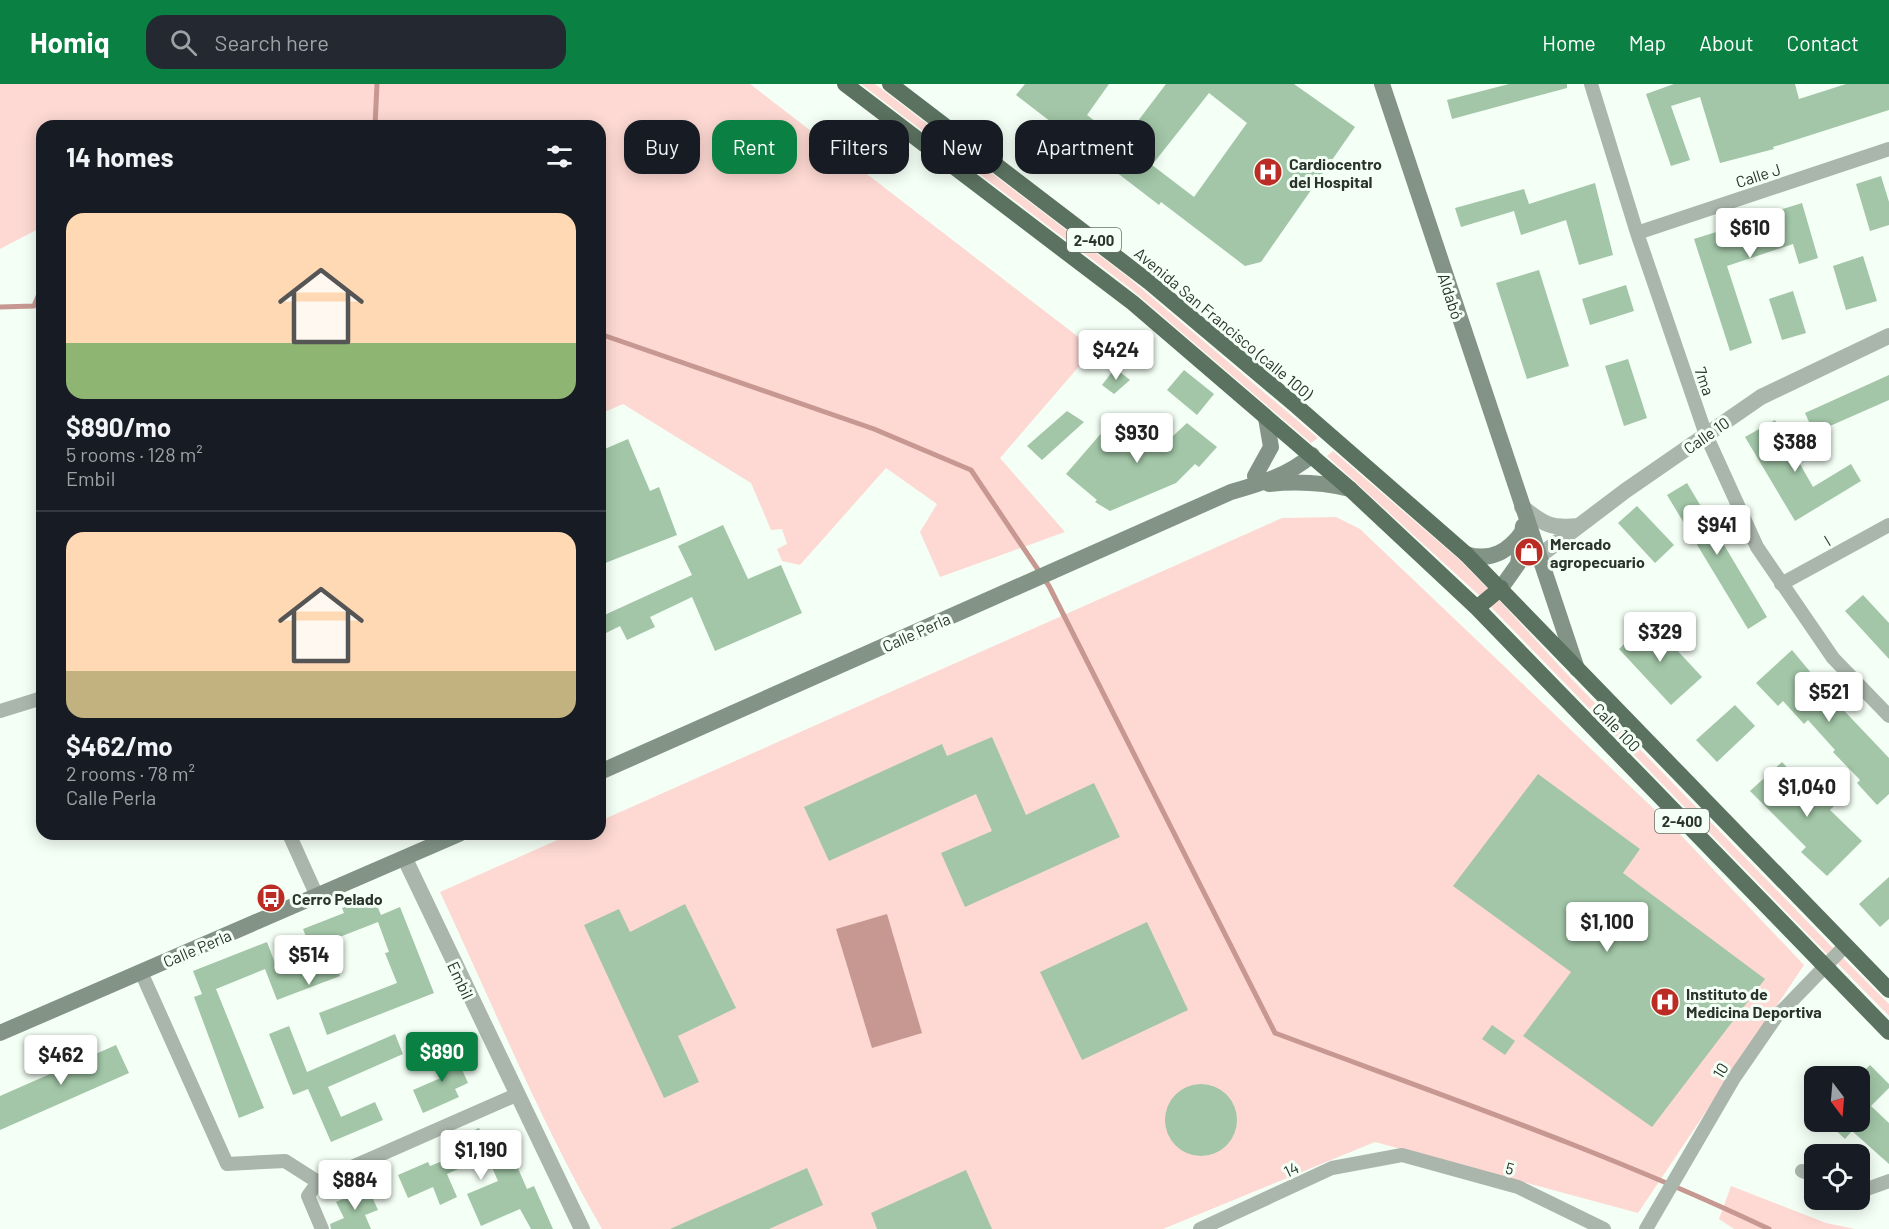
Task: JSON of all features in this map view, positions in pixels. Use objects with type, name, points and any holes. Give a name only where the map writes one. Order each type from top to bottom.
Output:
[{"type":"highway","name":"2-400","points":[[845,84],[1133,303],[1312,455]]},
{"type":"highway","name":"Avenida San Francisco (calle 100)","points":[[890,84],[1149,282],[1334,439]]},
{"type":"highway","points":[[1312,455],[1334,439]]},
{"type":"highway","name":"Calle 100","points":[[1334,439],[1466,554],[1501,588],[1889,990]]},
{"type":"highway","name":"Calle 100","points":[[1312,455],[1477,608],[1824,968],[1889,1032]]},
{"type":"highway","points":[[1477,608],[1501,588]]},
{"type":"main road","name":"Aldabó","points":[[1382,84],[1577,669]]},
{"type":"main road","points":[[1266,418],[1270,447],[1256,481],[1325,482],[1350,489]]},
{"type":"main road","name":"Calle Perla","points":[[606,769],[1256,481],[1299,466],[1312,455]]},
{"type":"main road","name":"Aldabó","points":[[1501,588],[1518,564],[1523,531],[1522,507]]},
{"type":"main road","points":[[1466,554],[1485,558],[1500,553],[1514,544],[1523,531]]},
{"type":"main road","points":[[1501,588],[1538,557]]},
{"type":"main road","name":"Calle Perla","points":[[0,1033],[446,840]]},
{"type":"street","name":"7ma","points":[[1591,84],[1637,233],[1706,435],[1756,546],[1833,658],[1887,712]]},
{"type":"street","name":"Calle J","points":[[1637,233],[1889,149]]},
{"type":"street","name":"Calle 10","points":[[1538,557],[1761,397],[1889,336]]},
{"type":"street","points":[[1522,507],[1540,521],[1557,528],[1579,526]]},
{"type":"street","name":"I","points":[[1781,584],[1889,525]]},
{"type":"street","points":[[0,711],[36,700]]},
{"type":"street","points":[[292,840],[317,896]]},
{"type":"street","name":"Embil","points":[[405,859],[582,1229]]},
{"type":"street","name":"10","points":[[1646,1229],[1734,1078],[1776,1017],[1845,946]]},
{"type":"street","points":[[141,972],[227,1164],[285,1161],[318,1182]]},
{"type":"street","points":[[322,1229],[308,1196],[318,1182],[516,1095]]},
{"type":"street","name":"14","points":[[1200,1229],[1332,1168],[1402,1155]]},
{"type":"street","name":"5","points":[[1402,1155],[1518,1187],[1604,1229]]},
{"type":"street","points":[[1870,1188],[1889,1181]]},
{"type":"shaded area","points":[[0,84],[750,84],[797,120],[712,120],[712,174],[797,174],[797,120],[809,129],[809,174],[867,174],[1094,349],[1000,458],[1065,532],[940,577],[920,532],[937,504],[886,468],[800,565],[782,561],[777,549],[787,544],[782,529],[771,530],[751,483],[623,404],[606,411],[606,120],[36,120],[36,230],[0,249]]},
{"type":"shaded area","points":[[861,84],[875,84],[922,120],[921,130]]},
{"type":"shaded area","points":[[980,174],[993,174],[1129,278],[1318,438],[1311,443],[1131,289]]},
{"type":"shaded area","points":[[1333,451],[1461,561],[1489,590],[1481,597],[1327,456]]},
{"type":"shaded area","points":[[1336,517],[1360,529],[1675,829],[1804,965],[1638,1213],[1375,1142],[1163,1229],[602,1229],[537,1105],[440,892],[557,840],[606,840],[606,818],[1282,518]]},
{"type":"shaded area","points":[[1498,599],[1567,674],[1834,949],[1828,955],[1489,605]]},
{"type":"shaded area","points":[[887,914],[922,1033],[872,1048],[836,929]]},
{"type":"shaded area","points":[[1843,958],[1889,1004],[1889,1016],[1837,963]]},
{"type":"shaded area","points":[[1731,1186],[1826,1223],[1855,1229],[1734,1229],[1719,1219]]},
{"type":"building","name":"Cardiocentro del Hospital","points":[[1025,84],[1109,84],[1087,115],[1093,120],[1048,120],[1016,95]]},
{"type":"building","name":"Cardiocentro del Hospital","points":[[1166,84],[1294,84],[1355,127],[1261,262],[1245,266],[1161,202],[1159,205],[1119,174],[1155,174],[1155,167],[1194,197],[1247,123],[1209,93],[1155,161],[1155,120],[1139,120]]},
{"type":"building","points":[[1509,84],[1567,84],[1567,88],[1452,119],[1447,100]]},
{"type":"building","points":[[1674,84],[1795,84],[1799,99],[1846,84],[1889,84],[1889,110],[1773,147],[1774,149],[1720,163],[1700,97],[1671,106],[1690,160],[1671,166],[1646,94]]},
{"type":"building","points":[[1881,176],[1889,202],[1889,225],[1870,231],[1856,184]]},
{"type":"building","points":[[1595,183],[1613,255],[1579,265],[1566,220],[1521,235],[1514,211],[1461,227],[1455,208],[1524,189],[1529,204]]},
{"type":"building","points":[[1802,203],[1818,258],[1799,264],[1793,244],[1727,266],[1752,343],[1730,351],[1694,239],[1729,228],[1728,225],[1755,214],[1772,209],[1773,212]]},
{"type":"building","points":[[1863,256],[1877,301],[1846,310],[1833,266]]},
{"type":"building","points":[[1539,270],[1569,366],[1527,379],[1496,283]]},
{"type":"building","points":[[1626,285],[1634,311],[1590,325],[1582,299]]},
{"type":"building","points":[[1793,291],[1806,333],[1782,340],[1769,299]]},
{"type":"building","points":[[1628,359],[1647,418],[1624,426],[1605,366]]},
{"type":"building","points":[[1115,368],[1130,380],[1114,394],[1102,385]]},
{"type":"building","points":[[1184,370],[1214,394],[1197,415],[1167,390]]},
{"type":"building","points":[[1889,375],[1889,400],[1814,433],[1805,413]]},
{"type":"building","points":[[1067,411],[1084,422],[1042,460],[1027,446]]},
{"type":"building","points":[[1124,417],[1161,447],[1187,423],[1217,447],[1199,467],[1195,464],[1176,483],[1110,511],[1095,502],[1097,500],[1066,474],[1104,430],[1110,436]]},
{"type":"building","points":[[1775,420],[1813,487],[1851,464],[1861,481],[1795,521],[1745,437]]},
{"type":"building","points":[[628,439],[650,491],[659,487],[677,535],[606,563],[606,448]]},
{"type":"building","points":[[1687,483],[1767,617],[1748,629],[1667,495]]},
{"type":"building","points":[[1637,506],[1674,545],[1655,563],[1618,523]]},
{"type":"building","points":[[723,525],[748,579],[781,565],[802,613],[715,651],[692,597],[650,617],[655,627],[627,640],[620,626],[606,633],[606,614],[692,575],[678,546]]},
{"type":"building","points":[[1863,595],[1889,623],[1889,659],[1845,611]]},
{"type":"building","points":[[1649,620],[1702,677],[1671,705],[1619,649]]},
{"type":"building","points":[[1792,650],[1832,698],[1889,758],[1889,794],[1877,805],[1857,783],[1860,780],[1833,752],[1835,750],[1808,720],[1804,724],[1783,701],[1778,706],[1756,683]]},
{"type":"building","points":[[1735,705],[1755,726],[1717,762],[1696,740]]},
{"type":"building","points":[[992,737],[1026,815],[1094,783],[1120,837],[965,907],[941,853],[992,831],[976,794],[829,861],[804,807],[942,744],[947,756]]},
{"type":"building","points":[[1782,762],[1813,796],[1822,788],[1837,803],[1830,810],[1862,841],[1827,876],[1801,852],[1806,847],[1750,791]]},
{"type":"building","points":[[1538,774],[1640,849],[1623,873],[1765,979],[1652,1127],[1523,1036],[1571,972],[1453,886]]},
{"type":"building","points":[[1889,877],[1889,919],[1880,927],[1859,904]]},
{"type":"building","points":[[373,896],[381,915],[400,907],[434,993],[327,1035],[319,1013],[397,983],[385,953],[389,952],[378,922],[337,938],[340,945],[330,949],[340,976],[277,1000],[265,969],[216,989],[264,1108],[239,1118],[194,997],[202,994],[193,971],[267,942],[275,963],[286,958],[287,962],[312,952],[303,929],[344,913],[342,908]]},
{"type":"building","points":[[685,904],[736,1008],[678,1036],[699,1082],[664,1098],[584,925],[619,909],[630,932]]},
{"type":"building","points":[[1147,922],[1188,1010],[1082,1060],[1040,972]]},
{"type":"building","points":[[1492,1025],[1515,1041],[1505,1055],[1482,1039]]},
{"type":"building","points":[[289,1026],[307,1072],[395,1034],[403,1054],[328,1087],[341,1117],[375,1102],[383,1120],[331,1142],[308,1089],[293,1095],[269,1034]]},
{"type":"building","points":[[116,1045],[129,1073],[0,1130],[0,1096]]},
{"type":"building","points":[[452,1047],[468,1083],[455,1089],[459,1097],[423,1113],[413,1090],[443,1077],[433,1056]]},
{"type":"building","points":[[1869,1066],[1889,1084],[1889,1088],[1871,1106],[1889,1123],[1889,1164],[1870,1147],[1870,1144],[1867,1144],[1853,1132],[1870,1132]]},
{"type":"building","points":[[1201,1084],[1215,1087],[1227,1094],[1234,1106],[1237,1120],[1234,1134],[1227,1146],[1215,1153],[1201,1156],[1187,1153],[1175,1146],[1168,1134],[1165,1120],[1168,1106],[1175,1094],[1187,1087]]},
{"type":"building","points":[[479,1128],[485,1141],[503,1134],[527,1189],[534,1186],[553,1229],[531,1229],[520,1209],[481,1226],[467,1194],[498,1181],[487,1156],[447,1174],[457,1197],[440,1205],[433,1187],[408,1198],[398,1175],[428,1162],[430,1166],[455,1156],[449,1141]]},
{"type":"building","points":[[1838,1132],[1851,1132],[1845,1139]]},
{"type":"building","points":[[807,1168],[823,1205],[769,1229],[670,1229]]},
{"type":"building","points":[[966,1170],[992,1229],[877,1229],[871,1213]]},
{"type":"building","points":[[368,1188],[378,1210],[365,1215],[371,1229],[331,1229],[330,1224],[344,1218],[336,1202]]},
{"type":"waterway","points":[[375,120],[377,84]]},
{"type":"waterway","points":[[0,307],[34,306],[36,301]]},
{"type":"waterway","points":[[606,336],[874,429],[971,470],[1049,586],[1275,1033],[1586,1150],[1709,1201],[1769,1229]]},
{"type":"place","name":"Cardiocentro del Hospital","points":[[1268,172]]},
{"type":"place","name":"Mercado agropecuario","points":[[1529,552]]},
{"type":"place","name":"Cerro Pelado","points":[[271,898]]},
{"type":"place","name":"Instituto de Medicina Deportiva","points":[[1665,1002]]}]
